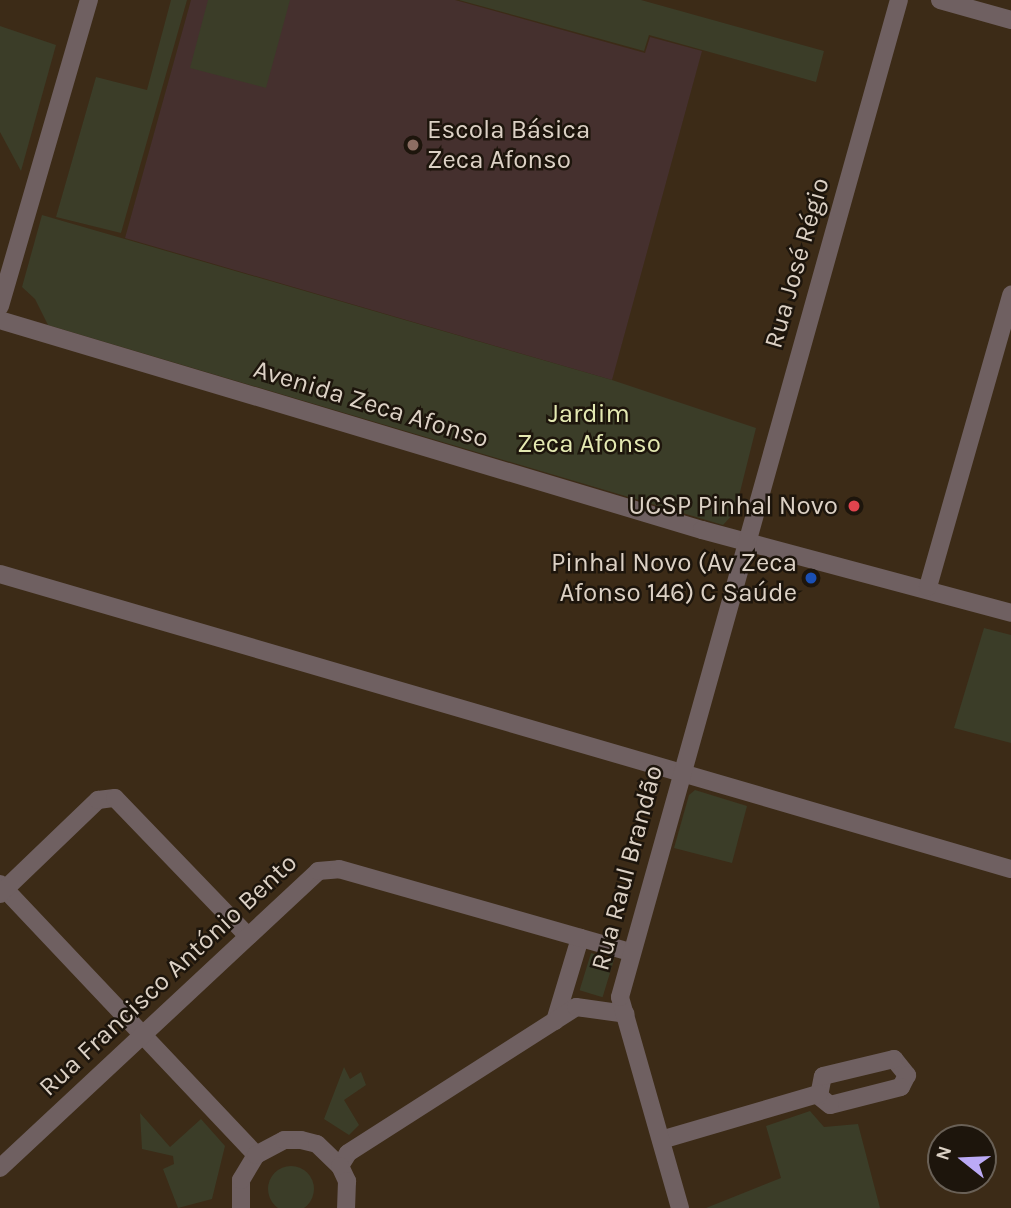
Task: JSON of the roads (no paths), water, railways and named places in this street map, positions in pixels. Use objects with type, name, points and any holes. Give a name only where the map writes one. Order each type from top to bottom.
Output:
[{"type":"street","points":[[0,306],[89,0]]},
{"type":"street","name":"Rua José Régio","points":[[745,541],[899,0]]},
{"type":"street","points":[[940,0],[1011,20]]},
{"type":"street","points":[[928,587],[1011,295]]},
{"type":"street","name":"Avenida Zeca Afonso","points":[[0,320],[745,541],[928,587],[1011,613]]},
{"type":"street","name":"Rua Raul Brandão","points":[[680,1208],[620,997],[745,541]]},
{"type":"street","points":[[0,574],[681,770],[1011,869]]},
{"type":"street","points":[[248,936],[115,799],[98,800],[2,889],[256,1155]]},
{"type":"street","name":"Rua Francisco António Bento","points":[[0,1168],[140,1032],[248,936],[308,877],[339,869],[631,952]]},
{"type":"street","points":[[555,1021],[580,938]]},
{"type":"street","points":[[340,1166],[348,1153],[576,1007],[626,1014]]},
{"type":"street","points":[[661,1140],[818,1094]]},
{"type":"street","points":[[241,1208],[241,1180],[256,1155],[285,1140],[301,1140],[317,1144],[340,1166],[347,1181],[346,1208]]},
{"type":"place","name":"Escola Básica Zeca Afonso","points":[[413,145]]},
{"type":"place","name":"UCSP Pinhal Novo","points":[[854,506]]},
{"type":"place","name":"Pinhal Novo (Av Zeca Afonso 146) C Saúde","points":[[811,578]]},
{"type":"park label","name":"Jardim Zeca Afonso","points":[[589,429]]}]
